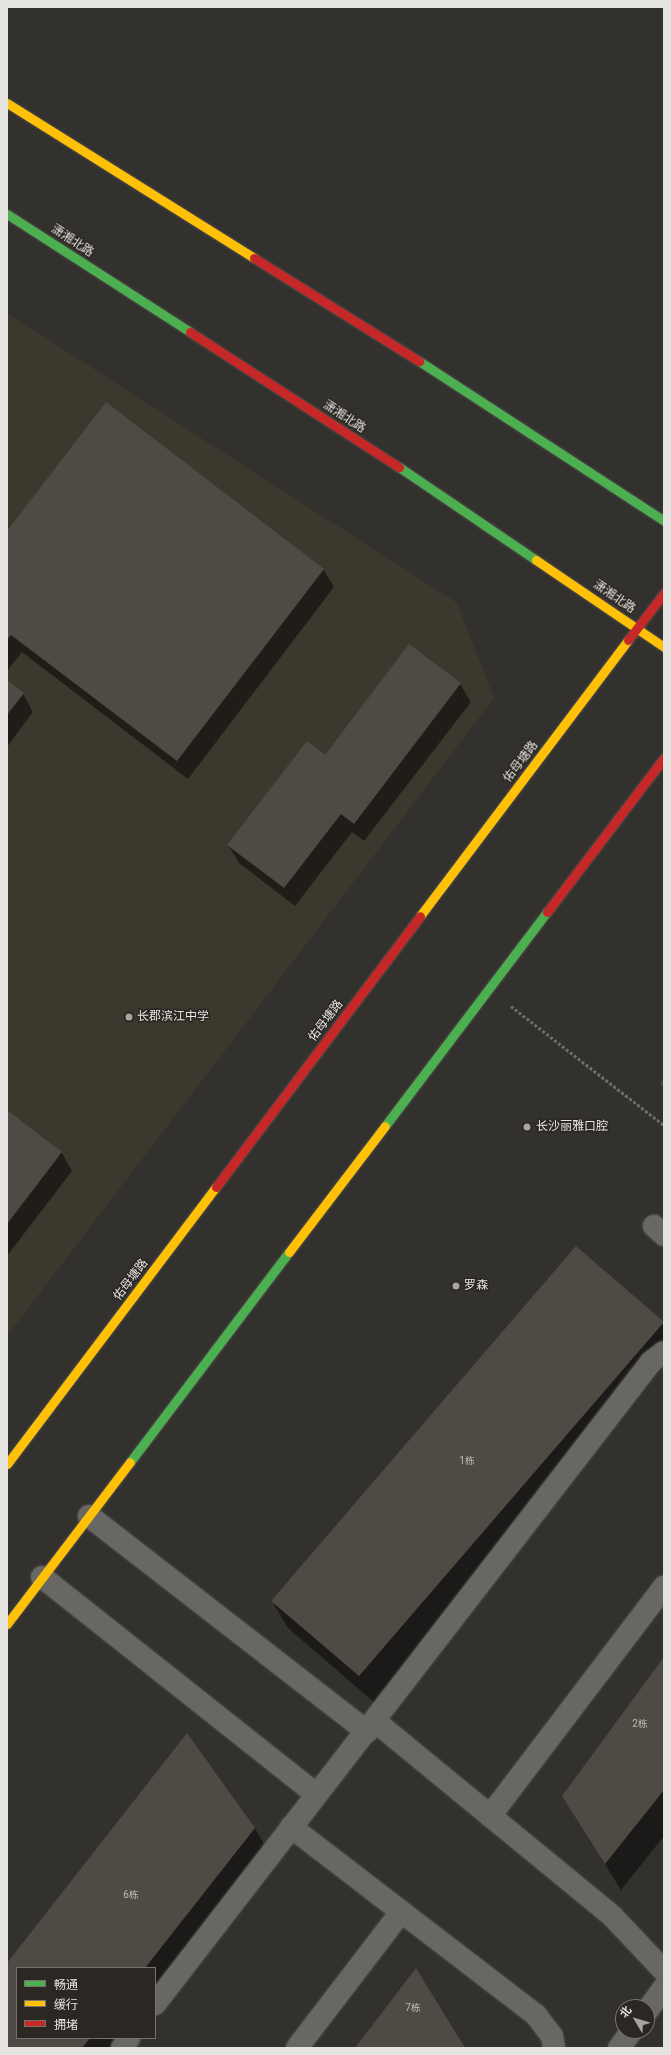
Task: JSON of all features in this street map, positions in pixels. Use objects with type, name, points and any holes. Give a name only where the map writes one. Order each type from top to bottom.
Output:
[{"type":"main road","points":[[7,103],[434,371],[664,521]]},
{"type":"main road","name":"潇湘北路","points":[[7,214],[351,435],[664,647]]},
{"type":"main road","name":"佑母塘路","points":[[7,1464],[664,593]]},
{"type":"main road","points":[[7,1624],[664,758]]},
{"type":"street","points":[[156,2003],[316,1794],[372,1727],[651,1362],[664,1352]]},
{"type":"street","points":[[89,1516],[490,1816],[613,1917],[664,1971]]},
{"type":"street","points":[[42,1577],[316,1794]]},
{"type":"street","points":[[490,1816],[664,1587]]},
{"type":"street","points":[[291,1827],[536,2015],[552,2036],[554,2048]]},
{"type":"street","points":[[297,2048],[402,1912]]},
{"type":"street","points":[[655,2000],[664,1988]]},
{"type":"street","points":[[122,2048],[128,2039]]},
{"type":"street","points":[[619,2048],[626,2039]]},
{"type":"path","points":[[489,989],[664,1125]]},
{"type":"shaded area","name":"长郡滨江中学","points":[[7,313],[457,603],[494,698],[7,1336]]},
{"type":"building","points":[[106,402],[324,569],[177,761],[11,635],[7,640],[7,531]]},
{"type":"building","points":[[409,644],[461,683],[354,824],[341,814],[284,888],[227,845],[307,741],[325,755]]},
{"type":"building","points":[[7,680],[24,693],[7,715]]},
{"type":"building","points":[[664,1079],[664,1087],[660,1084]]},
{"type":"building","points":[[7,1110],[62,1152],[7,1224]]},
{"type":"building","points":[[576,1246],[664,1322],[359,1676],[271,1601]]},
{"type":"building","points":[[664,1657],[664,1790],[605,1864],[562,1796]]},
{"type":"building","points":[[187,1733],[255,1828],[146,1967],[16,1967],[16,2039],[89,2039],[82,2048],[7,2048],[7,1963]]},
{"type":"building","points":[[416,1968],[465,2048],[355,2048]]},
{"type":"traffic: fast","points":[[7,214],[190,332]]},
{"type":"traffic: fast","points":[[419,361],[664,521]]},
{"type":"traffic: fast","points":[[399,467],[536,560]]},
{"type":"traffic: fast","points":[[385,1126],[547,912]]},
{"type":"traffic: fast","points":[[130,1462],[289,1252]]},
{"type":"traffic: slow","points":[[7,103],[254,258]]},
{"type":"traffic: slow","points":[[536,560],[664,647]]},
{"type":"traffic: slow","points":[[420,916],[628,640]]},
{"type":"traffic: slow","points":[[289,1252],[385,1126]]},
{"type":"traffic: slow","points":[[7,1464],[216,1187]]},
{"type":"traffic: slow","points":[[7,1624],[130,1462]]},
{"type":"traffic: jam","points":[[254,258],[419,361]]},
{"type":"traffic: jam","points":[[190,332],[399,467]]},
{"type":"traffic: jam","points":[[628,640],[664,593]]},
{"type":"traffic: jam","points":[[547,912],[664,758]]},
{"type":"traffic: jam","points":[[216,1187],[420,916]]},
{"type":"place","name":"长郡滨江中学","points":[[129,1017]]},
{"type":"place","name":"长沙丽雅口腔","points":[[527,1127]]},
{"type":"place","name":"罗森","points":[[456,1286]]}]
